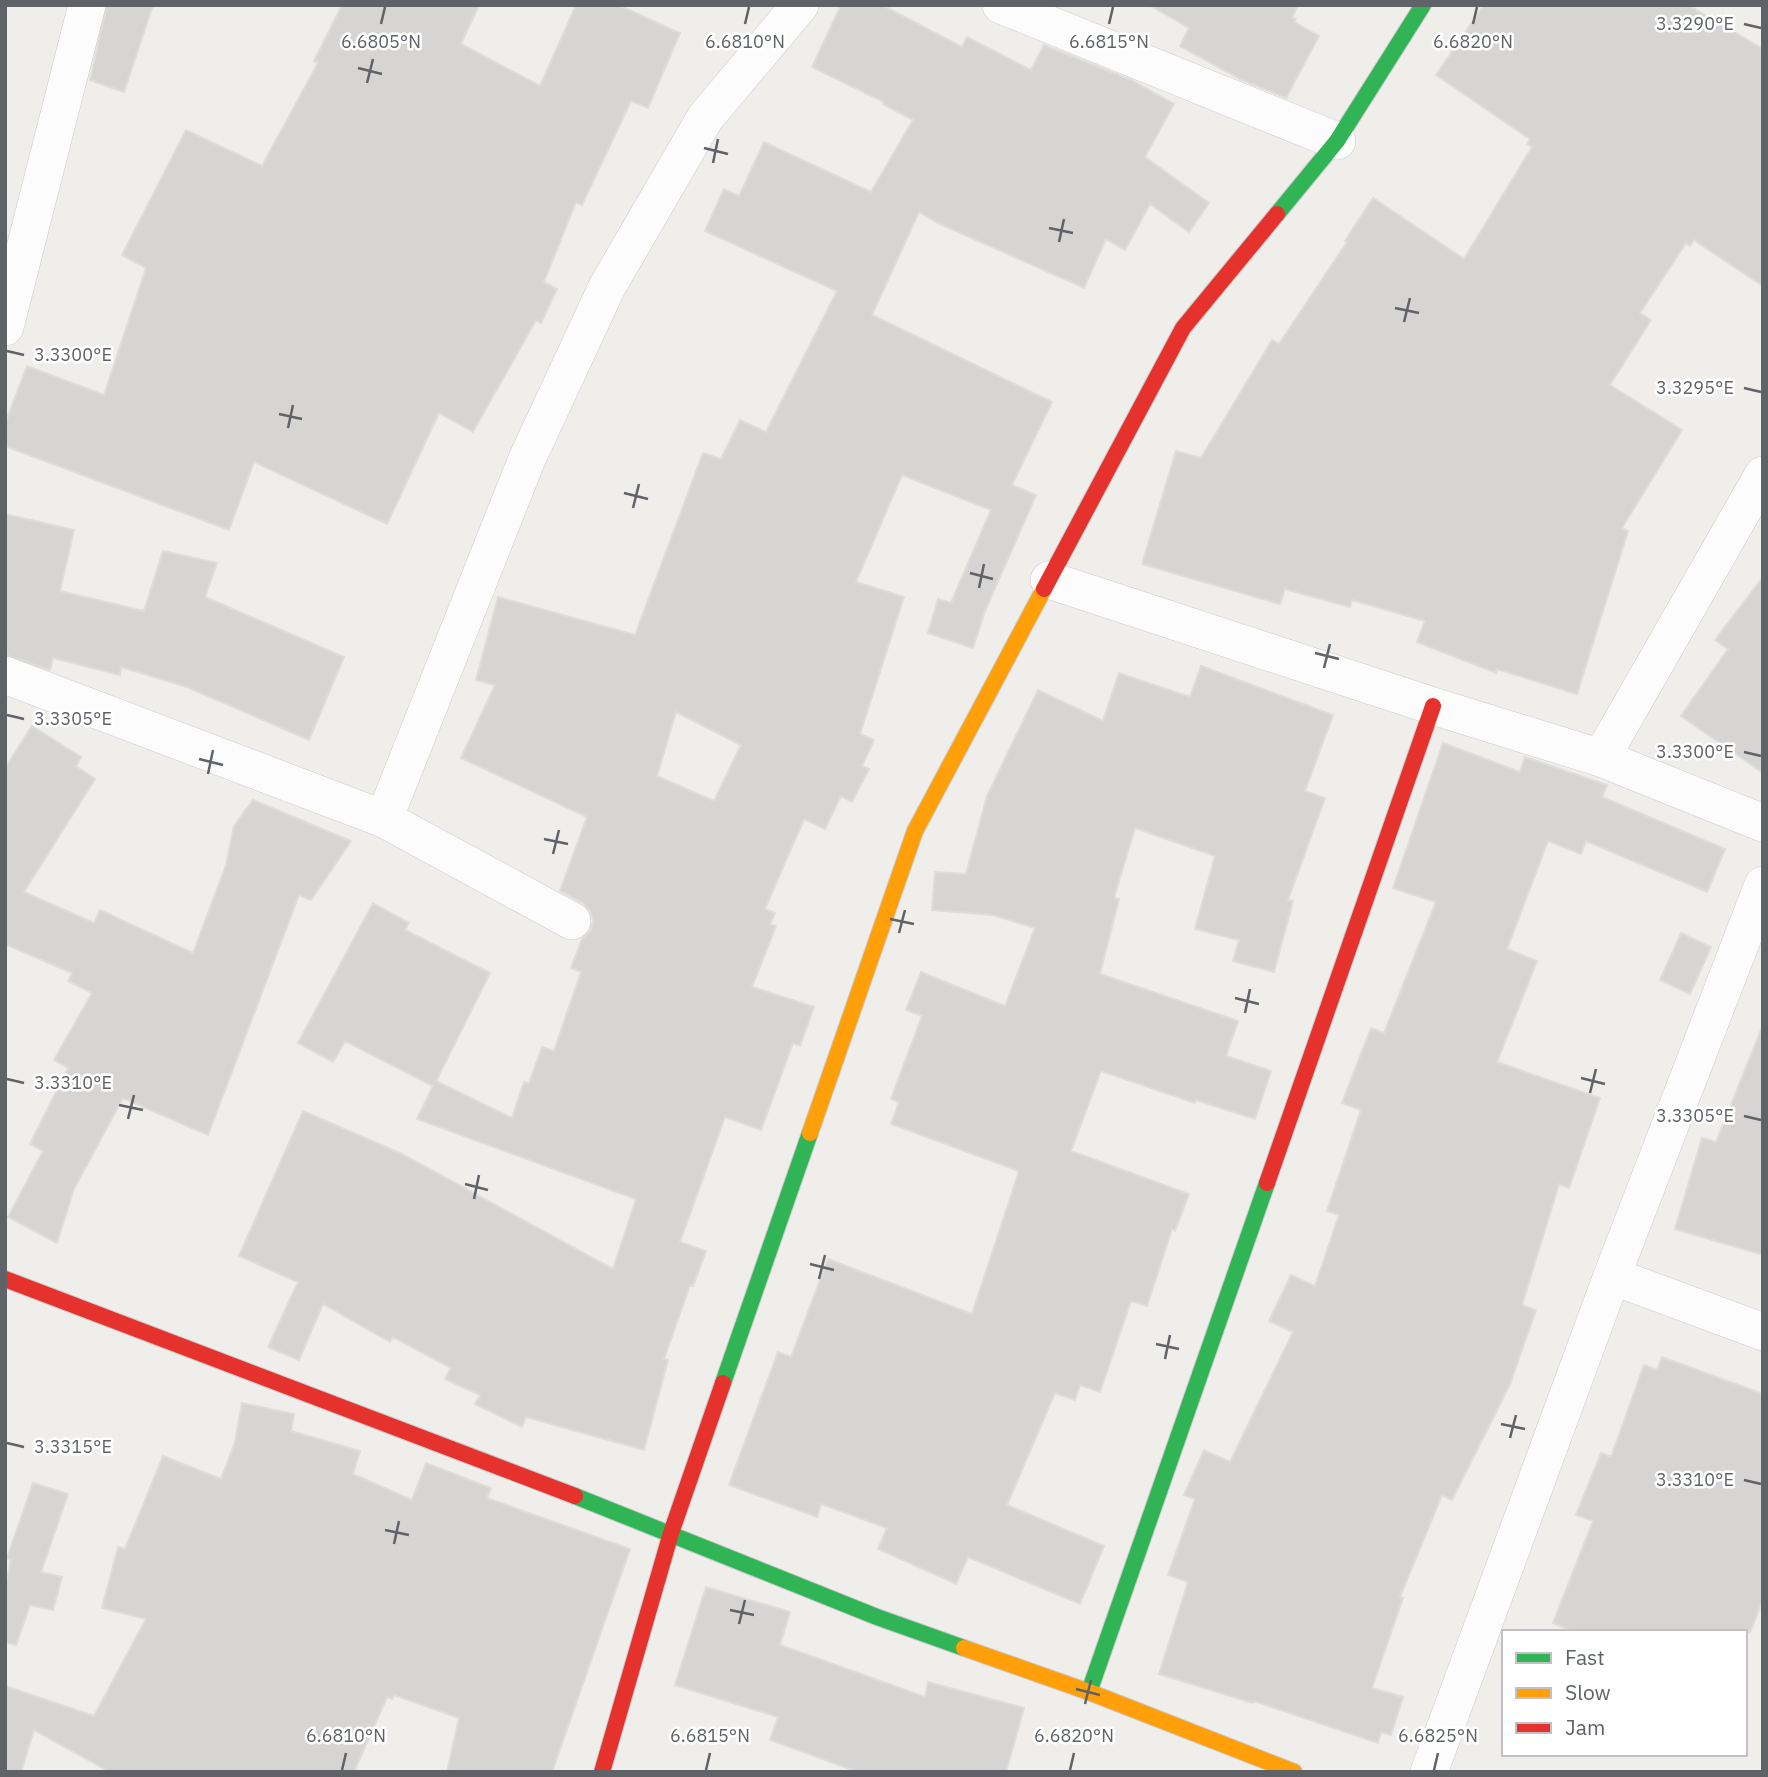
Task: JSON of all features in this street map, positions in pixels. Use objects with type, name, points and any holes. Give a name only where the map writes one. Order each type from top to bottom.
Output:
[{"type":"street","points":[[5,327],[87,5]]},
{"type":"street","points":[[384,819],[527,459],[607,286],[705,118],[800,5]]},
{"type":"street","points":[[1001,5],[1337,141]]},
{"type":"street","points":[[602,1772],[671,1533],[915,831],[1183,328],[1337,141],[1423,5]]},
{"type":"street","points":[[1601,758],[1763,475]]},
{"type":"street","points":[[1049,580],[1601,758],[1763,823]]},
{"type":"street","points":[[5,675],[384,819],[572,921]]},
{"type":"street","points":[[1089,1692],[1433,706]]},
{"type":"street","points":[[1429,1772],[1612,1276],[1763,885]]},
{"type":"street","points":[[1612,1276],[1763,1332]]},
{"type":"street","points":[[5,1279],[671,1533],[877,1617],[1089,1692],[1294,1772]]},
{"type":"building","points":[[107,5],[153,5],[124,92],[90,80]]},
{"type":"building","points":[[342,5],[479,5],[461,44],[540,86],[576,5],[618,5],[680,33],[648,108],[631,101],[582,205],[576,202],[544,282],[557,289],[541,323],[536,320],[473,432],[439,413],[387,524],[254,462],[229,530],[5,446],[5,424],[27,366],[104,395],[146,268],[122,255],[186,130],[262,166],[318,63],[314,61]]},
{"type":"building","points":[[841,5],[882,5],[962,47],[967,37],[1031,70],[1044,45],[1131,80],[1174,104],[1145,157],[1209,203],[1189,232],[1150,204],[1125,250],[1106,239],[1084,288],[919,212],[872,315],[1052,402],[1012,485],[1036,495],[985,611],[973,648],[928,633],[938,599],[951,603],[991,510],[902,475],[856,582],[904,597],[860,734],[874,740],[862,766],[869,769],[852,802],[841,796],[825,829],[804,819],[765,909],[775,913],[770,924],[776,926],[752,987],[814,1007],[800,1046],[793,1043],[761,1130],[725,1117],[680,1242],[706,1251],[693,1286],[690,1285],[664,1359],[668,1360],[644,1450],[526,1417],[522,1427],[475,1404],[480,1395],[445,1379],[451,1368],[393,1337],[390,1342],[323,1304],[299,1360],[268,1347],[298,1282],[239,1256],[303,1111],[400,1153],[613,1269],[636,1199],[417,1119],[433,1086],[345,1041],[333,1062],[298,1043],[373,903],[409,923],[405,930],[490,973],[436,1081],[512,1118],[524,1082],[529,1083],[542,1047],[554,1051],[581,972],[571,968],[582,939],[591,930],[593,921],[590,911],[583,903],[560,891],[587,817],[461,758],[495,685],[476,680],[498,597],[635,635],[703,453],[721,459],[740,420],[766,432],[837,291],[705,231],[724,189],[739,196],[764,142],[871,192],[913,120],[883,104],[884,102],[812,67]],"holes":[[[676,712],[741,745],[714,801],[657,776]]]},
{"type":"building","points":[[1149,5],[1298,5],[1292,18],[1296,19],[1294,22],[1319,36],[1286,98],[1240,79],[1180,46],[1189,28]]},
{"type":"building","points":[[1484,5],[1688,5],[1763,49],[1763,286],[1694,240],[1690,246],[1686,243],[1640,313],[1651,320],[1610,385],[1682,430],[1622,528],[1628,531],[1577,694],[1497,669],[1496,673],[1417,642],[1425,621],[1352,600],[1350,607],[1285,589],[1280,604],[1142,564],[1176,451],[1201,458],[1272,340],[1279,344],[1373,198],[1464,259],[1532,147],[1527,144],[1530,139],[1436,75]]},
{"type":"building","points":[[5,514],[74,530],[60,591],[144,611],[163,551],[217,563],[205,597],[344,657],[309,740],[187,687],[121,667],[120,675],[53,658],[50,670],[5,655]]},
{"type":"building","points":[[1763,577],[1763,773],[1681,716],[1728,649],[1715,640]]},
{"type":"building","points":[[1201,666],[1333,715],[1305,791],[1325,798],[1288,900],[1293,901],[1274,972],[1233,961],[1239,940],[1195,929],[1215,856],[1135,828],[1114,898],[1119,899],[1100,974],[1238,1021],[1226,1056],[1271,1071],[1255,1119],[1196,1100],[1195,1103],[1101,1071],[1071,1151],[1189,1194],[1175,1231],[1172,1229],[1147,1306],[1131,1301],[1100,1392],[1080,1385],[1075,1400],[1055,1393],[1007,1505],[1104,1546],[1080,1604],[968,1557],[956,1584],[878,1549],[887,1528],[821,1504],[817,1517],[729,1485],[778,1352],[791,1357],[828,1259],[972,1314],[1019,1171],[891,1124],[899,1102],[891,1099],[922,1016],[906,1010],[921,972],[1005,1006],[1035,928],[993,915],[932,910],[935,872],[966,874],[987,796],[1038,690],[1103,721],[1119,673],[1190,697]]},
{"type":"building","points":[[32,726],[81,757],[76,766],[95,779],[24,892],[94,923],[100,910],[193,953],[226,865],[234,826],[253,800],[351,841],[311,900],[299,895],[208,1135],[123,1098],[74,1189],[57,1243],[8,1217],[43,1151],[30,1144],[68,1068],[54,1060],[92,993],[68,981],[72,973],[5,944],[5,768]]},
{"type":"building","points":[[1443,743],[1520,772],[1525,757],[1607,785],[1602,797],[1725,849],[1707,892],[1586,841],[1581,854],[1548,841],[1507,949],[1537,961],[1497,1062],[1600,1098],[1569,1188],[1559,1184],[1522,1305],[1536,1310],[1510,1384],[1452,1500],[1442,1495],[1400,1597],[1403,1598],[1372,1688],[1403,1697],[1391,1735],[1381,1732],[1378,1743],[1254,1701],[1253,1703],[1159,1674],[1188,1582],[1168,1575],[1195,1499],[1184,1495],[1204,1450],[1230,1462],[1293,1332],[1269,1321],[1291,1275],[1315,1286],[1339,1215],[1327,1211],[1361,1110],[1342,1103],[1371,1028],[1384,1033],[1436,902],[1393,888]]},
{"type":"building","points":[[1681,933],[1711,947],[1690,994],[1660,980]]},
{"type":"building","points":[[1761,1030],[1763,1255],[1675,1229],[1702,1138],[1716,1142]]},
{"type":"building","points":[[1662,1357],[1763,1394],[1763,1600],[1750,1632],[1569,1630],[1553,1623],[1593,1521],[1576,1515],[1601,1453],[1611,1457],[1644,1365],[1657,1370]]},
{"type":"building","points":[[242,1403],[294,1414],[291,1431],[360,1451],[353,1474],[412,1500],[426,1463],[491,1488],[487,1498],[630,1549],[552,1772],[447,1772],[459,1718],[394,1695],[393,1699],[387,1697],[354,1772],[110,1772],[34,1730],[21,1772],[5,1772],[5,1686],[94,1716],[146,1619],[102,1608],[118,1547],[125,1549],[163,1456],[221,1479],[235,1442]]},
{"type":"building","points":[[33,1483],[68,1494],[41,1572],[62,1577],[53,1610],[30,1605],[16,1645],[5,1642],[5,1586],[11,1560],[7,1558]]},
{"type":"building","points":[[706,1587],[790,1612],[780,1645],[925,1697],[928,1682],[1024,1708],[1006,1772],[858,1772],[770,1740],[778,1717],[675,1685]]},
{"type":"traffic: fast","points":[[1277,214],[1337,141],[1423,5]]},
{"type":"traffic: fast","points":[[723,1383],[810,1133]]},
{"type":"traffic: fast","points":[[1089,1692],[1267,1183]]},
{"type":"traffic: fast","points":[[575,1496],[877,1617],[964,1648]]},
{"type":"traffic: slow","points":[[810,1133],[915,831],[1044,589]]},
{"type":"traffic: slow","points":[[964,1648],[1089,1692],[1294,1772]]},
{"type":"traffic: jam","points":[[1044,589],[1183,328],[1277,214]]},
{"type":"traffic: jam","points":[[1267,1183],[1433,706]]},
{"type":"traffic: jam","points":[[5,1279],[575,1496]]},
{"type":"traffic: jam","points":[[602,1772],[671,1533],[723,1383]]}]
